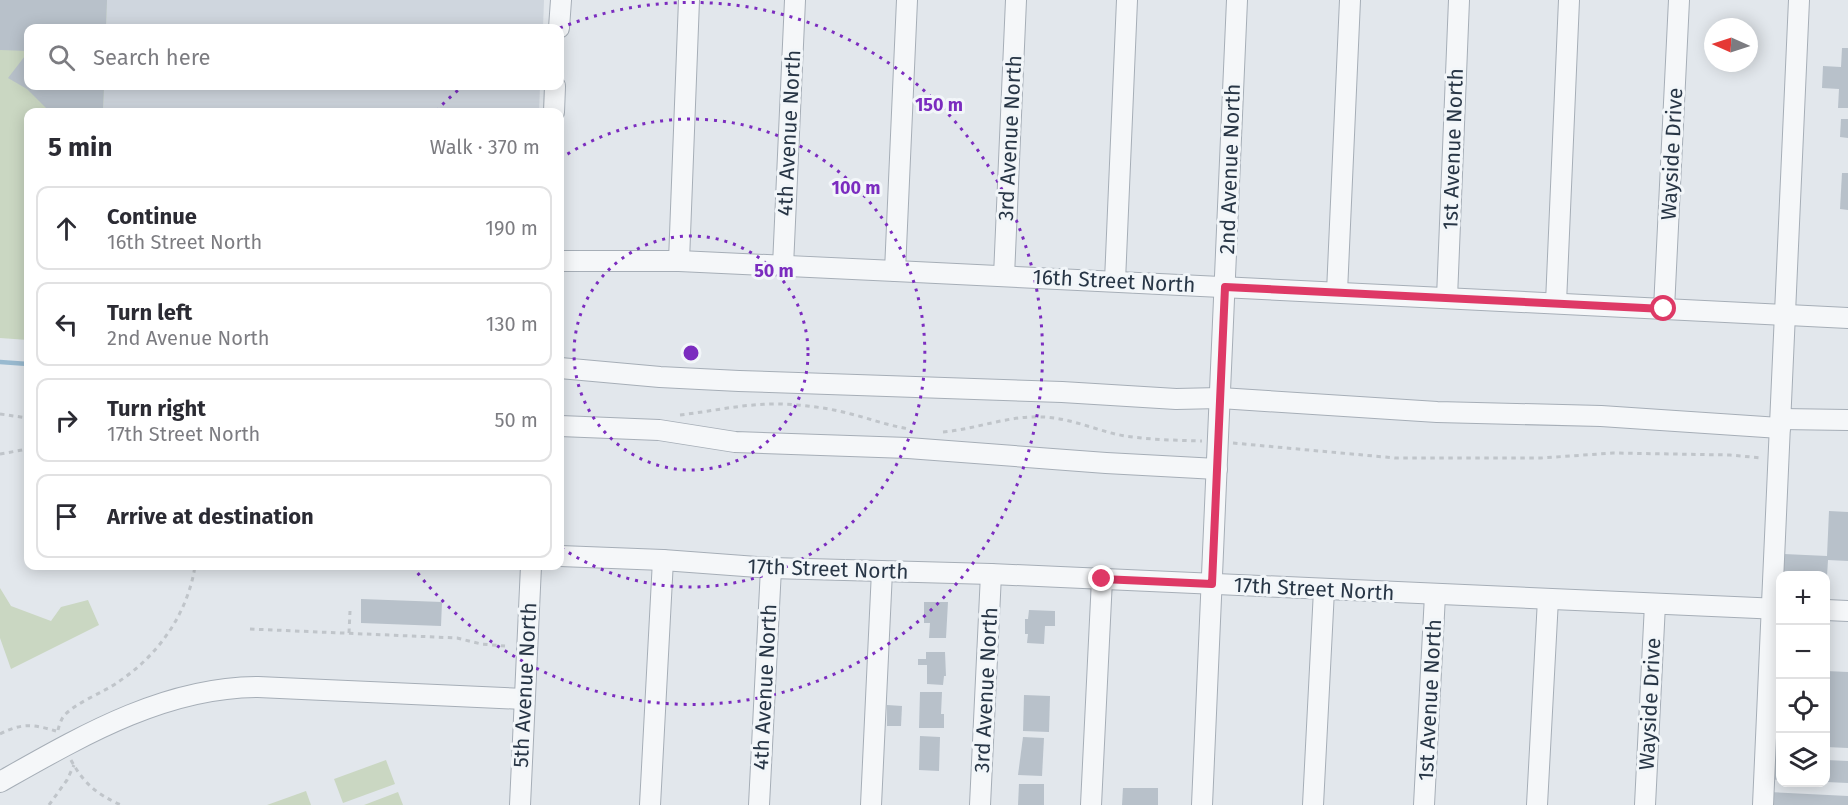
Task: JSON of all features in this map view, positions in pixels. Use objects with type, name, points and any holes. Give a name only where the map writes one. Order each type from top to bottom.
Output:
[{"type":"street","points":[[559,24],[561,0]]},
{"type":"street","points":[[679,261],[689,0]]},
{"type":"street","name":"4th Avenue North","points":[[783,266],[795,0]]},
{"type":"street","points":[[895,271],[907,0]]},
{"type":"street","name":"3rd Avenue North","points":[[1004,276],[1017,0]]},
{"type":"street","points":[[1115,281],[1127,0]]},
{"type":"street","name":"2nd Avenue North","points":[[1202,805],[1237,0]]},
{"type":"street","points":[[1337,292],[1350,0]]},
{"type":"street","name":"1st Avenue North","points":[[1447,298],[1459,0]]},
{"type":"street","points":[[1556,303],[1569,0]]},
{"type":"street","name":"Wayside Drive","points":[[1664,309],[1679,0]]},
{"type":"street","points":[[1777,571],[1780,423],[1798,0]]},
{"type":"street","points":[[554,108],[555,90]]},
{"type":"street","name":"16th Street North","points":[[564,261],[679,261],[1848,318]]},
{"type":"street","points":[[564,368],[739,381],[1062,392],[1176,399],[1220,398],[1437,412],[1780,423],[1848,420]]},
{"type":"street","points":[[564,426],[659,430],[735,442],[908,448],[1217,469]]},
{"type":"street","name":"17th Street North","points":[[564,556],[663,560],[771,568],[991,574],[1776,608]]},
{"type":"street","points":[[650,805],[663,560]]},
{"type":"street","name":"4th Avenue North","points":[[759,805],[771,568]]},
{"type":"street","name":"5th Avenue North","points":[[520,805],[531,570]]},
{"type":"street","points":[[871,805],[882,571]]},
{"type":"street","name":"3rd Avenue North","points":[[980,805],[991,574]]},
{"type":"street","points":[[1091,805],[1102,579]]},
{"type":"street","points":[[1313,805],[1324,590]]},
{"type":"street","name":"1st Avenue North","points":[[1424,805],[1435,595]]},
{"type":"street","points":[[1537,805],[1548,599]]},
{"type":"street","name":"Wayside Drive","points":[[1645,805],[1655,604]]},
{"type":"street","points":[[1763,805],[1776,608]]},
{"type":"street","points":[[1830,610],[1848,611]]},
{"type":"street","points":[[0,782],[64,746],[126,716],[205,692],[240,687],[524,699]]},
{"type":"path","points":[[675,415],[753,405],[781,404],[839,412],[911,430]]},
{"type":"path","points":[[0,414],[24,417]]},
{"type":"path","points":[[934,432],[975,428],[1010,418],[1043,417],[1075,422],[1114,434],[1149,439],[1218,442],[1395,458],[1530,458],[1613,453],[1730,455],[1779,459]]},
{"type":"path","points":[[0,454],[24,450]]},
{"type":"path","points":[[0,734],[28,724],[57,731],[63,717],[134,670],[156,649],[175,624],[189,594],[194,570]]},
{"type":"path","points":[[349,633],[350,611]]},
{"type":"path","points":[[250,629],[457,638],[481,644],[505,646]]},
{"type":"path","points":[[64,746],[90,788],[121,805]]},
{"type":"path","points":[[49,805],[67,780],[74,765]]},
{"type":"shaded area","points":[[107,0],[544,0],[543,24],[106,24]]},
{"type":"shaded area","points":[[104,90],[540,90],[539,108],[103,108]]},
{"type":"green space","points":[[0,0],[107,0],[106,24],[24,24],[24,90],[104,90],[103,108],[24,108],[24,340],[0,338]]},
{"type":"green space","points":[[0,588],[11,606],[51,621],[61,607],[88,600],[99,625],[11,669],[0,638]]},
{"type":"green space","points":[[386,760],[395,784],[343,803],[334,779]]},
{"type":"green space","points":[[306,791],[311,805],[267,805]]},
{"type":"green space","points":[[398,792],[403,805],[364,805]]},
{"type":"building","points":[[0,0],[107,0],[106,24],[24,24],[24,51],[0,50]]},
{"type":"building","points":[[1842,48],[1848,48],[1848,108],[1838,108],[1839,89],[1822,88],[1823,66],[1841,67]]},
{"type":"building","points":[[24,57],[24,87],[8,78]]},
{"type":"building","points":[[28,90],[104,90],[103,108],[46,108]]},
{"type":"building","points":[[1841,119],[1848,119],[1848,138],[1840,137]]},
{"type":"building","points":[[1842,173],[1848,173],[1848,210],[1840,209]]},
{"type":"building","points":[[1829,511],[1848,512],[1848,561],[1828,560],[1827,571],[1784,571],[1784,554],[1827,556]]},
{"type":"building","points":[[361,599],[442,602],[441,626],[361,623]]},
{"type":"building","points":[[924,602],[948,602],[946,638],[929,638],[930,623],[924,623]]},
{"type":"building","points":[[1029,610],[1055,611],[1055,626],[1045,626],[1044,644],[1027,643],[1025,619],[1028,619]]},
{"type":"building","points":[[926,652],[945,652],[946,676],[944,676],[943,685],[927,684],[927,665],[918,665],[918,659],[926,659]]},
{"type":"building","points":[[1830,671],[1848,672],[1848,748],[1830,747]]},
{"type":"building","points":[[920,692],[942,692],[941,714],[944,714],[944,728],[919,728]]},
{"type":"building","points":[[1024,695],[1050,696],[1049,732],[1023,731]]},
{"type":"building","points":[[887,705],[902,706],[901,726],[887,726]]},
{"type":"building","points":[[1772,730],[1776,730],[1776,745],[1771,745]]},
{"type":"building","points":[[920,736],[940,737],[939,771],[919,770]]},
{"type":"building","points":[[1023,737],[1044,738],[1042,776],[1018,775]]},
{"type":"building","points":[[1770,757],[1776,758],[1776,780],[1769,779]]},
{"type":"building","points":[[1830,760],[1848,761],[1848,783],[1830,782]]},
{"type":"building","points":[[1019,784],[1044,784],[1044,805],[1018,805]]},
{"type":"building","points":[[1123,788],[1158,788],[1158,805],[1122,805]]},
{"type":"building","points":[[1769,792],[1848,796],[1848,805],[1768,805]]},
{"type":"waterway","points":[[0,362],[24,364]]},
{"type":"route","points":[[1102,579],[1212,584],[1225,287],[1664,309]]}]
